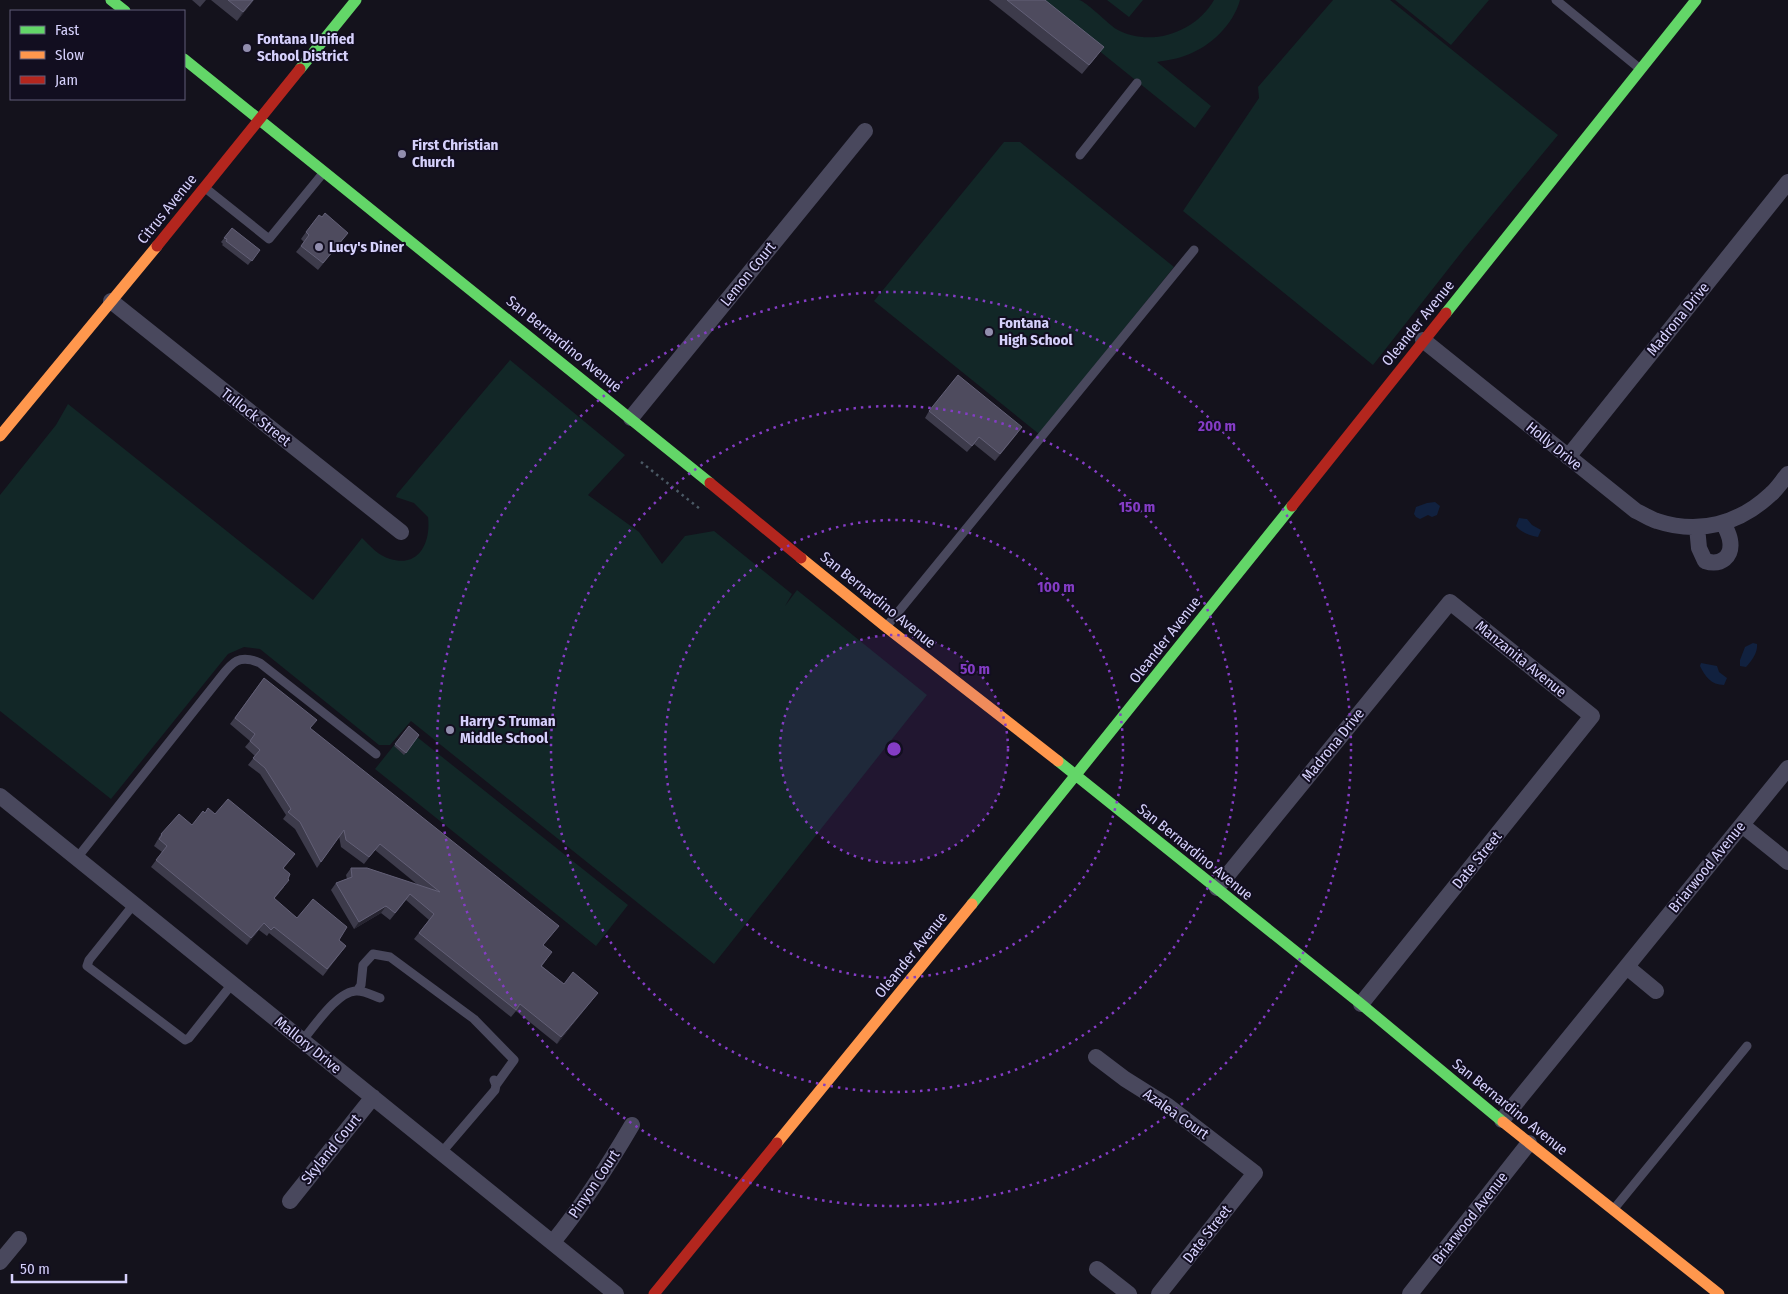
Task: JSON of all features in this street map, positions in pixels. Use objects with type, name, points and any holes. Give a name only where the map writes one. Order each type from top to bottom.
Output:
[{"type":"main road","points":[[111,0],[124,10]]},
{"type":"main road","name":"Citrus Avenue","points":[[0,436],[356,0]]},
{"type":"main road","name":"Oleander Avenue","points":[[654,1294],[1076,775],[1696,0]]},
{"type":"main road","name":"San Bernardino Avenue","points":[[185,60],[631,418],[886,627],[1076,775],[1719,1294]]},
{"type":"street","name":"Lemon Court","points":[[631,418],[865,131]]},
{"type":"street","name":"Madrona Drive","points":[[1568,456],[1788,182]]},
{"type":"street","name":"Tullock Street","points":[[111,301],[400,532]]},
{"type":"street","name":"Holly Drive","points":[[1423,340],[1642,514],[1655,521],[1676,526],[1697,527],[1724,524],[1751,511],[1772,493],[1788,474]]},
{"type":"street","points":[[1697,527],[1700,548],[1705,561],[1714,564],[1722,562],[1728,555],[1730,538],[1724,524]]},
{"type":"street","name":"Madrona Drive","points":[[1217,888],[1450,602]]},
{"type":"street","name":"Manzanita Avenue","points":[[1450,602],[1592,716]]},
{"type":"street","name":"Date Street","points":[[1361,1004],[1592,716]]},
{"type":"street","name":"Briarwood Avenue","points":[[1502,1120],[1788,768]]},
{"type":"street","name":"Mallory Drive","points":[[0,796],[616,1294]]},
{"type":"street","points":[[1742,825],[1788,862]]},
{"type":"street","points":[[1627,967],[1656,991]]},
{"type":"street","name":"Azalea Court","points":[[1096,1057],[1124,1079],[1168,1106],[1254,1173]]},
{"type":"street","name":"Skyland Court","points":[[290,1201],[373,1097]]},
{"type":"street","name":"Pinyon Court","points":[[553,1242],[587,1198],[632,1125]]},
{"type":"street","name":"Briarwood Avenue","points":[[1410,1294],[1529,1142]]},
{"type":"street","name":"Date Street","points":[[1159,1294],[1254,1173]]},
{"type":"street","points":[[0,1262],[19,1239]]},
{"type":"street","points":[[1097,1269],[1129,1294]]},
{"type":"lane","points":[[1556,0],[1641,69]]},
{"type":"lane","points":[[1080,155],[1137,83]]},
{"type":"lane","points":[[204,187],[269,239],[324,172]]},
{"type":"lane","points":[[886,627],[1194,250]]},
{"type":"lane","points":[[77,858],[227,669],[233,662],[243,658],[260,663],[376,754]]},
{"type":"lane","points":[[134,904],[89,960],[87,966],[185,1040],[189,1038],[232,984]]},
{"type":"lane","points":[[302,1040],[335,1002],[357,991],[361,985],[363,965],[373,954],[390,957],[474,1019],[514,1060],[495,1081],[494,1090],[442,1152]]},
{"type":"lane","points":[[357,991],[380,998]]},
{"type":"lane","points":[[1613,1210],[1747,1046]]},
{"type":"path","points":[[641,462],[700,508]]},
{"type":"green space","points":[[1036,0],[1079,0],[1116,29],[1129,35],[1157,37],[1184,29],[1206,12],[1214,0],[1240,0],[1232,18],[1220,34],[1204,46],[1184,56],[1157,62],[1211,106],[1195,128]]},
{"type":"green space","points":[[1107,0],[1143,0],[1129,17]]},
{"type":"green space","points":[[1333,0],[1390,0],[1558,135],[1464,249],[1373,365],[1183,211],[1259,98],[1258,87]]},
{"type":"green space","points":[[1395,0],[1489,0],[1451,45]]},
{"type":"green space","points":[[1004,142],[1020,142],[1174,267],[1039,434],[874,301]]},
{"type":"green space","name":"Harry S Truman Middle School","points":[[510,360],[625,455],[588,495],[639,532],[662,564],[685,536],[714,531],[792,594],[785,606],[797,590],[927,695],[714,964],[411,721],[390,745],[379,745],[260,649],[244,647],[228,654],[111,799],[0,711],[0,495],[56,425],[68,404],[313,600],[362,538],[378,553],[390,559],[409,560],[421,550],[428,535],[428,517],[414,503],[396,497],[397,494]]},
{"type":"green space","points":[[407,729],[628,905],[596,946],[375,769]]},
{"type":"water","points":[[1435,502],[1440,506],[1437,515],[1432,517],[1428,515],[1420,519],[1416,517],[1414,514],[1416,507]]},
{"type":"water","points":[[1519,518],[1527,519],[1532,525],[1541,530],[1538,537],[1526,533],[1516,526]]},
{"type":"water","points":[[1753,643],[1757,644],[1754,656],[1746,667],[1740,666],[1740,660],[1745,647]]},
{"type":"water","points":[[1701,663],[1717,666],[1719,672],[1727,678],[1724,685],[1719,685],[1709,679],[1700,666]]},
{"type":"building","points":[[228,0],[253,0],[243,12]]},
{"type":"building","points":[[1007,0],[1045,0],[1104,47],[1089,65]]},
{"type":"building","name":"Lucy's Diner","points":[[325,213],[348,233],[323,263],[301,246],[309,235],[306,232],[319,215],[322,217]]},
{"type":"building","points":[[232,228],[260,250],[252,261],[224,238]]},
{"type":"building","points":[[958,375],[1022,427],[1000,454],[979,437],[972,446],[929,411]]},
{"type":"building","points":[[264,678],[317,720],[310,728],[559,926],[543,945],[552,952],[541,966],[564,984],[573,972],[598,993],[561,1037],[520,1004],[516,1010],[419,933],[434,914],[410,894],[395,913],[386,906],[359,922],[336,883],[352,877],[351,868],[367,868],[440,892],[380,844],[369,857],[346,840],[344,830],[321,862],[300,822],[288,812],[291,809],[265,768],[253,758],[260,750],[250,741],[255,734],[235,718]]},
{"type":"building","points":[[409,726],[419,735],[406,753],[395,744]]},
{"type":"building","points":[[228,799],[295,854],[283,868],[290,874],[289,880],[274,898],[297,918],[313,899],[347,927],[339,940],[346,946],[327,969],[274,927],[271,930],[264,923],[251,938],[156,860],[167,846],[159,839],[161,834],[179,814],[192,825],[203,811],[205,813],[208,808],[215,814]]},
{"type":"traffic: fast","points":[[111,0],[124,10]]},
{"type":"traffic: fast","points":[[300,69],[356,0]]},
{"type":"traffic: fast","points":[[1446,313],[1696,0]]},
{"type":"traffic: fast","points":[[185,60],[710,483]]},
{"type":"traffic: fast","points":[[972,904],[1292,506]]},
{"type":"traffic: fast","points":[[1058,761],[1361,1004],[1503,1122]]},
{"type":"traffic: slow","points":[[0,436],[157,246]]},
{"type":"traffic: slow","points":[[801,558],[1058,761]]},
{"type":"traffic: slow","points":[[777,1143],[972,904]]},
{"type":"traffic: slow","points":[[1503,1122],[1719,1294]]},
{"type":"traffic: jam","points":[[157,246],[300,69]]},
{"type":"traffic: jam","points":[[1292,506],[1446,313]]},
{"type":"traffic: jam","points":[[710,483],[801,558]]},
{"type":"traffic: jam","points":[[654,1294],[777,1143]]},
{"type":"place","name":"Fontana Unified School District","points":[[247,48]]},
{"type":"place","name":"First Christian Church","points":[[402,154]]},
{"type":"place","name":"Lucy's Diner","points":[[319,247]]},
{"type":"place","name":"Fontana High School","points":[[989,332]]},
{"type":"place","name":"Harry S Truman Middle School","points":[[450,730]]}]
